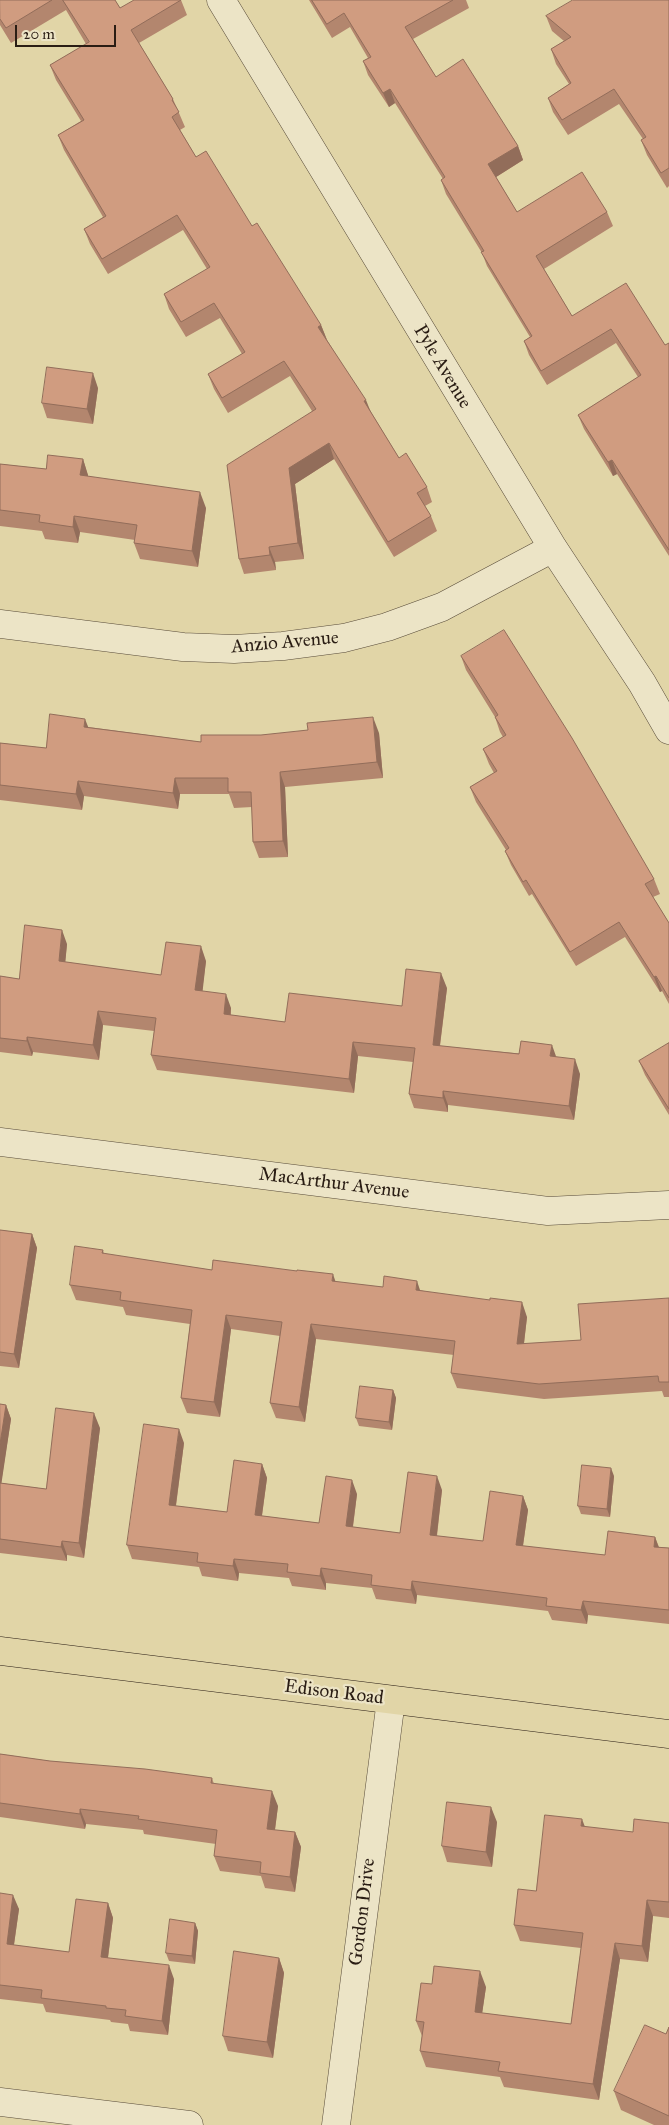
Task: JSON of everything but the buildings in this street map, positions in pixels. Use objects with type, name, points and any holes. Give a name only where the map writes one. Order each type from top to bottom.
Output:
[{"type":"main road","name":"Edison Road","points":[[0,1652],[669,1734]]},
{"type":"street","name":"Pyle Avenue","points":[[221,0],[553,548],[642,684],[669,730]]},
{"type":"street","name":"Anzio Avenue","points":[[0,624],[183,647],[234,649],[283,646],[344,638],[387,627],[442,607],[553,548]]},
{"type":"street","name":"MacArthur Avenue","points":[[0,1142],[548,1211],[669,1205]]},
{"type":"street","name":"Gordon Drive","points":[[336,2125],[391,1700]]},
{"type":"street","points":[[0,2102],[189,2125]]}]
